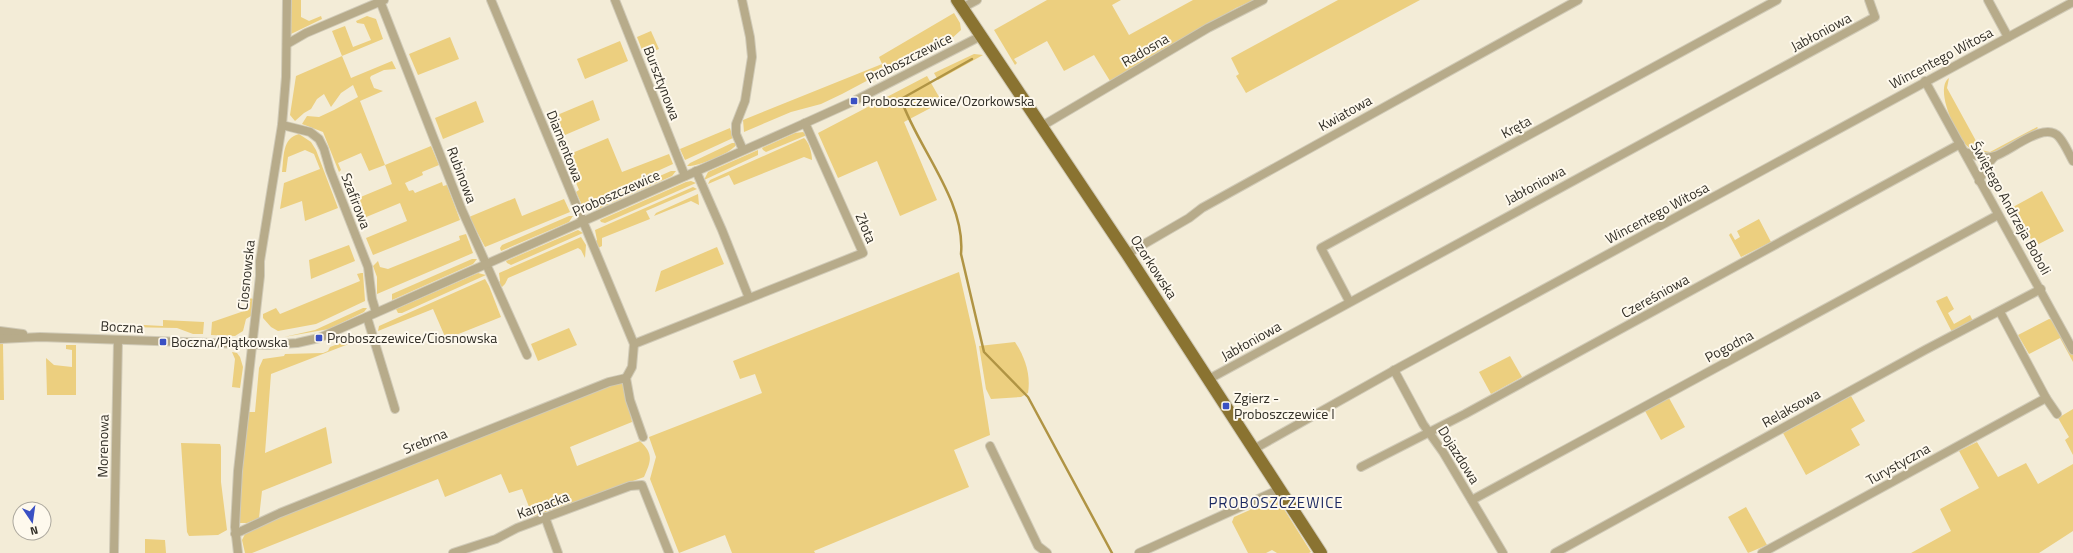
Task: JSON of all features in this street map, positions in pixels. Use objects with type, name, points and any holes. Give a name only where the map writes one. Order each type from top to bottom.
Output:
[{"type":"main road","name":"Ozorkowska","points":[[960,4],[1127,254],[1321,553]]},
{"type":"street","name":"Ciosnowska","points":[[238,553],[236,534],[238,471],[260,276],[260,261],[282,125],[287,44],[287,0]]},
{"type":"street","name":"Diamentowa","points":[[491,0],[634,344]]},
{"type":"street","name":"Bursztynowa","points":[[615,0],[685,176]]},
{"type":"street","points":[[742,0],[752,53],[752,66],[745,101],[736,124],[736,134],[743,150]]},
{"type":"street","points":[[960,4],[977,0]]},
{"type":"street","name":"Radosna","points":[[1042,126],[1208,28],[1264,0]]},
{"type":"street","name":"Kwiatowa","points":[[1127,254],[1215,200],[1578,0]]},
{"type":"street","name":"Kręta","points":[[1349,301],[1321,248],[1777,0]]},
{"type":"street","name":"Jabłoniowa","points":[[1209,379],[1349,301],[1875,17],[1869,0]]},
{"type":"street","points":[[1988,0],[2008,37]]},
{"type":"street","points":[[287,44],[306,33],[382,1]]},
{"type":"street","name":"Rubinowa","points":[[382,1],[461,208],[528,355]]},
{"type":"street","name":"Wincentego Witosa","points":[[1254,449],[1394,370],[2073,2]]},
{"type":"street","name":"Proboszczewice","points":[[252,345],[279,345],[311,340],[336,331],[486,263],[854,101],[981,36]]},
{"type":"street","name":"Świętego Andrzeja Boboli","points":[[1925,81],[1965,152],[1979,181],[2041,289],[2073,350]]},
{"type":"street","name":"Złota","points":[[634,344],[863,253],[805,123]]},
{"type":"street","name":"Szafirowa","points":[[282,125],[310,132],[319,139],[368,267],[372,299],[376,312]]},
{"type":"street","points":[[1979,181],[1982,173],[1994,157],[2042,132],[2052,132],[2059,136],[2073,162]]},
{"type":"street","name":"Czereśniowa","points":[[1361,467],[1431,432],[1960,144]]},
{"type":"street","points":[[1965,152],[1980,156],[1994,157]]},
{"type":"street","points":[[696,171],[722,230],[748,298]]},
{"type":"street","name":"Pogodna","points":[[1472,500],[1998,215]]},
{"type":"street","name":"Relaksowa","points":[[1555,553],[1925,350],[1985,318],[2000,312],[2041,289]]},
{"type":"street","points":[[2000,312],[2046,398],[2058,414]]},
{"type":"street","points":[[367,316],[396,409]]},
{"type":"street","name":"Boczna","points":[[0,331],[40,337]]},
{"type":"street","name":"Boczna","points":[[0,339],[40,337],[252,345]]},
{"type":"street","name":"Morenowa","points":[[114,553],[118,340]]},
{"type":"street","points":[[634,344],[632,367],[626,378],[630,400],[643,438]]},
{"type":"street","name":"Dojazdowa","points":[[1394,370],[1423,424],[1431,432],[1503,553]]},
{"type":"street","name":"Srebrna","points":[[236,534],[280,513],[604,384],[626,378]]},
{"type":"street","name":"Turystyczna","points":[[1762,553],[2046,398]]},
{"type":"street","points":[[990,446],[1038,546],[1047,553]]},
{"type":"street","name":"Karpacka","points":[[453,553],[496,539],[545,517],[630,486],[642,485],[669,553]]},
{"type":"street","points":[[1140,553],[1280,489]]},
{"type":"street","points":[[545,517],[558,553]]},
{"type":"shaded area","points":[[291,0],[301,0],[301,17],[309,21],[321,16],[322,19],[291,34]]},
{"type":"shaded area","points":[[1047,0],[1121,0],[1112,5],[1129,35],[1193,0],[1254,0],[1236,8],[1110,81],[1094,55],[1064,71],[1047,41],[1014,59],[1017,63],[1015,65],[994,30]]},
{"type":"shaded area","points":[[1338,0],[1420,0],[1246,93],[1236,76],[1239,74],[1231,58]]},
{"type":"shaded area","points":[[954,13],[960,23],[961,30],[949,41],[938,43],[821,104],[791,112],[744,132],[743,120],[882,64],[879,57]]},
{"type":"shaded area","points":[[367,16],[376,19],[383,39],[342,56],[332,31],[345,26],[353,47],[371,40],[364,24],[357,23],[356,21]]},
{"type":"shaded area","points":[[651,31],[659,49],[644,55],[637,37]]},
{"type":"shaded area","points":[[450,37],[459,59],[418,75],[409,54]]},
{"type":"shaded area","points":[[620,41],[628,61],[585,79],[577,59]]},
{"type":"shaded area","points":[[974,54],[983,55],[938,80],[934,73]]},
{"type":"shaded area","points":[[342,56],[351,78],[392,61],[396,69],[384,70],[371,76],[370,78],[374,88],[383,91],[360,101],[385,165],[369,171],[361,153],[338,163],[341,170],[339,172],[323,132],[302,124],[307,116],[319,117],[358,97],[353,85],[341,93],[331,107],[324,94],[317,99],[311,109],[295,121],[290,115],[296,76]]},
{"type":"shaded area","points":[[927,76],[942,102],[904,122],[937,200],[900,216],[877,161],[838,178],[818,133]]},
{"type":"shaded area","points":[[1949,78],[1947,88],[1981,150],[1990,152],[2037,127],[2038,128],[2016,143],[1998,152],[1985,153],[1971,149],[1966,145],[1957,131],[1948,112],[1944,92],[1945,84]]},
{"type":"shaded area","points":[[593,100],[600,120],[558,138],[550,118]]},
{"type":"shaded area","points":[[476,101],[484,122],[443,139],[435,118]]},
{"type":"shaded area","points":[[730,128],[733,138],[685,160],[680,149]]},
{"type":"shaded area","points":[[803,132],[807,135],[766,152],[762,148],[795,133]]},
{"type":"shaded area","points":[[299,134],[311,142],[316,150],[338,208],[305,221],[302,201],[280,209],[284,183],[320,169],[314,154],[305,150],[288,157],[286,172],[282,172],[287,144],[293,136]]},
{"type":"shaded area","points":[[608,138],[622,172],[669,154],[673,164],[582,205],[576,192],[579,190],[565,156]]},
{"type":"shaded area","points":[[804,138],[810,148],[812,160],[804,157],[734,185],[729,175],[708,184],[710,180]]},
{"type":"shaded area","points":[[732,143],[737,143],[730,151],[699,164],[687,166],[690,163]]},
{"type":"shaded area","points":[[431,146],[439,165],[422,172],[423,175],[405,183],[409,191],[413,190],[415,193],[442,182],[443,186],[447,185],[460,220],[373,255],[366,238],[407,221],[400,203],[359,220],[351,201],[392,184],[385,165]]},
{"type":"shaded area","points":[[758,150],[758,155],[704,180],[708,172]]},
{"type":"shaded area","points":[[671,171],[676,171],[672,176],[596,210],[596,204]]},
{"type":"shaded area","points":[[691,181],[696,183],[605,223],[601,222],[600,220],[686,182]]},
{"type":"shaded area","points":[[693,187],[697,189],[646,211],[650,219],[602,238],[602,246],[598,248],[595,242],[597,240],[595,230]]},
{"type":"shaded area","points":[[2042,191],[2064,231],[2035,246],[2013,207]]},
{"type":"shaded area","points":[[698,194],[699,205],[691,201],[654,216],[656,213]]},
{"type":"shaded area","points":[[515,198],[522,216],[564,199],[570,212],[485,247],[469,217]]},
{"type":"shaded area","points":[[569,216],[573,216],[569,222],[501,251],[500,248],[502,245]]},
{"type":"shaded area","points":[[1759,219],[1771,242],[1741,257],[1729,235],[1731,233],[1735,240],[1740,237],[1737,231]]},
{"type":"shaded area","points":[[578,230],[583,233],[511,265],[506,261]]},
{"type":"shaded area","points":[[466,234],[473,253],[377,294],[377,277],[373,266],[378,261],[380,267],[388,269],[460,240],[459,236]]},
{"type":"shaded area","points":[[581,237],[586,245],[585,258],[581,250],[578,248],[508,278],[502,287],[498,283],[500,281],[499,273]]},
{"type":"shaded area","points":[[349,245],[355,261],[311,279],[309,260]]},
{"type":"shaded area","points":[[717,247],[724,264],[655,292],[661,271]]},
{"type":"shaded area","points":[[472,259],[477,259],[473,264],[392,300],[392,294]]},
{"type":"shaded area","points":[[959,272],[976,346],[990,435],[954,450],[969,487],[814,551],[815,553],[732,553],[725,535],[679,553],[650,479],[656,457],[649,437],[762,393],[755,374],[740,379],[733,361]]},
{"type":"shaded area","points":[[363,273],[365,301],[316,324],[278,331],[271,327],[263,318],[263,314],[276,308],[280,314],[360,281],[357,274]]},
{"type":"shaded area","points":[[478,273],[486,275],[402,313],[398,313],[396,309]]},
{"type":"shaded area","points":[[485,279],[501,317],[446,339],[433,309],[378,331],[379,326]]},
{"type":"shaded area","points":[[1947,296],[1954,309],[1948,313],[1954,324],[1970,315],[1973,321],[1952,332],[1936,301]]},
{"type":"shaded area","points":[[247,297],[253,299],[251,316],[246,319],[243,331],[235,336],[211,335],[212,322],[244,311]]},
{"type":"shaded area","points":[[363,308],[367,308],[364,312],[329,329],[284,337],[315,330]]},
{"type":"shaded area","points":[[2049,319],[2054,320],[2073,355],[2073,362],[2060,338],[2029,354],[2018,335]]},
{"type":"shaded area","points":[[163,320],[204,322],[203,334],[193,334],[177,328],[124,327],[124,324],[163,326]]},
{"type":"shaded area","points":[[569,328],[577,345],[538,361],[531,344]]},
{"type":"shaded area","points":[[354,338],[359,340],[271,374],[265,453],[326,427],[332,463],[262,491],[259,518],[247,523],[240,523],[240,491],[249,412],[255,412],[259,368],[263,359],[284,356],[285,354],[323,353],[328,351],[330,347]]},
{"type":"shaded area","points":[[1015,342],[1022,354],[1028,373],[1028,393],[1021,397],[991,399],[986,389],[979,346]]},
{"type":"shaded area","points":[[0,344],[3,344],[4,400],[0,400]]},
{"type":"shaded area","points":[[66,345],[76,345],[76,395],[47,395],[46,358],[54,365],[72,367],[72,350],[66,349]]},
{"type":"shaded area","points":[[232,352],[237,353],[240,357],[243,367],[240,388],[232,387],[235,359]]},
{"type":"shaded area","points":[[1510,356],[1522,377],[1491,394],[1479,372]]},
{"type":"shaded area","points":[[621,383],[625,387],[632,422],[570,447],[577,466],[640,441],[648,450],[650,458],[650,462],[644,477],[533,517],[522,489],[509,493],[501,474],[445,497],[438,479],[252,553],[245,553],[242,540],[246,532],[281,516],[610,385]]},
{"type":"shaded area","points":[[1851,396],[1865,421],[1851,429],[1860,445],[1806,475],[1783,433]]},
{"type":"shaded area","points":[[1669,398],[1685,427],[1661,440],[1645,411]]},
{"type":"shaded area","points":[[2073,409],[2073,455],[2065,440],[2069,437],[2058,418]]},
{"type":"shaded area","points":[[1977,442],[1998,477],[2026,463],[2038,484],[2073,464],[2073,531],[2039,553],[1911,553],[1951,531],[1940,509],[1979,488],[1959,451]]},
{"type":"shaded area","points":[[181,443],[220,444],[221,482],[227,530],[218,535],[189,536],[187,532]]},
{"type":"shaded area","points":[[1277,498],[1311,552],[1277,553],[1272,550],[1266,553],[1248,553],[1232,522],[1234,517]]},
{"type":"shaded area","points":[[1746,507],[1767,545],[1748,553],[1728,517]]},
{"type":"shaded area","points":[[145,539],[165,540],[166,553],[145,553]]},
{"type":"waterway","points":[[972,59],[901,99],[908,117],[939,175],[956,214],[961,234],[961,254],[984,352],[1028,397],[1112,553]]},
{"type":"place","name":"Proboszczewice/Ozorkowska","points":[[854,101]]},
{"type":"place","name":"Proboszczewice/Ciosnowska","points":[[319,338]]},
{"type":"place","name":"Boczna/Piątkowska","points":[[163,342]]},
{"type":"place","name":"Zgierz - Proboszczewice I","points":[[1226,406]]},
{"type":"district","name":"PROBOSZCZEWICE","points":[[1276,503]]}]
